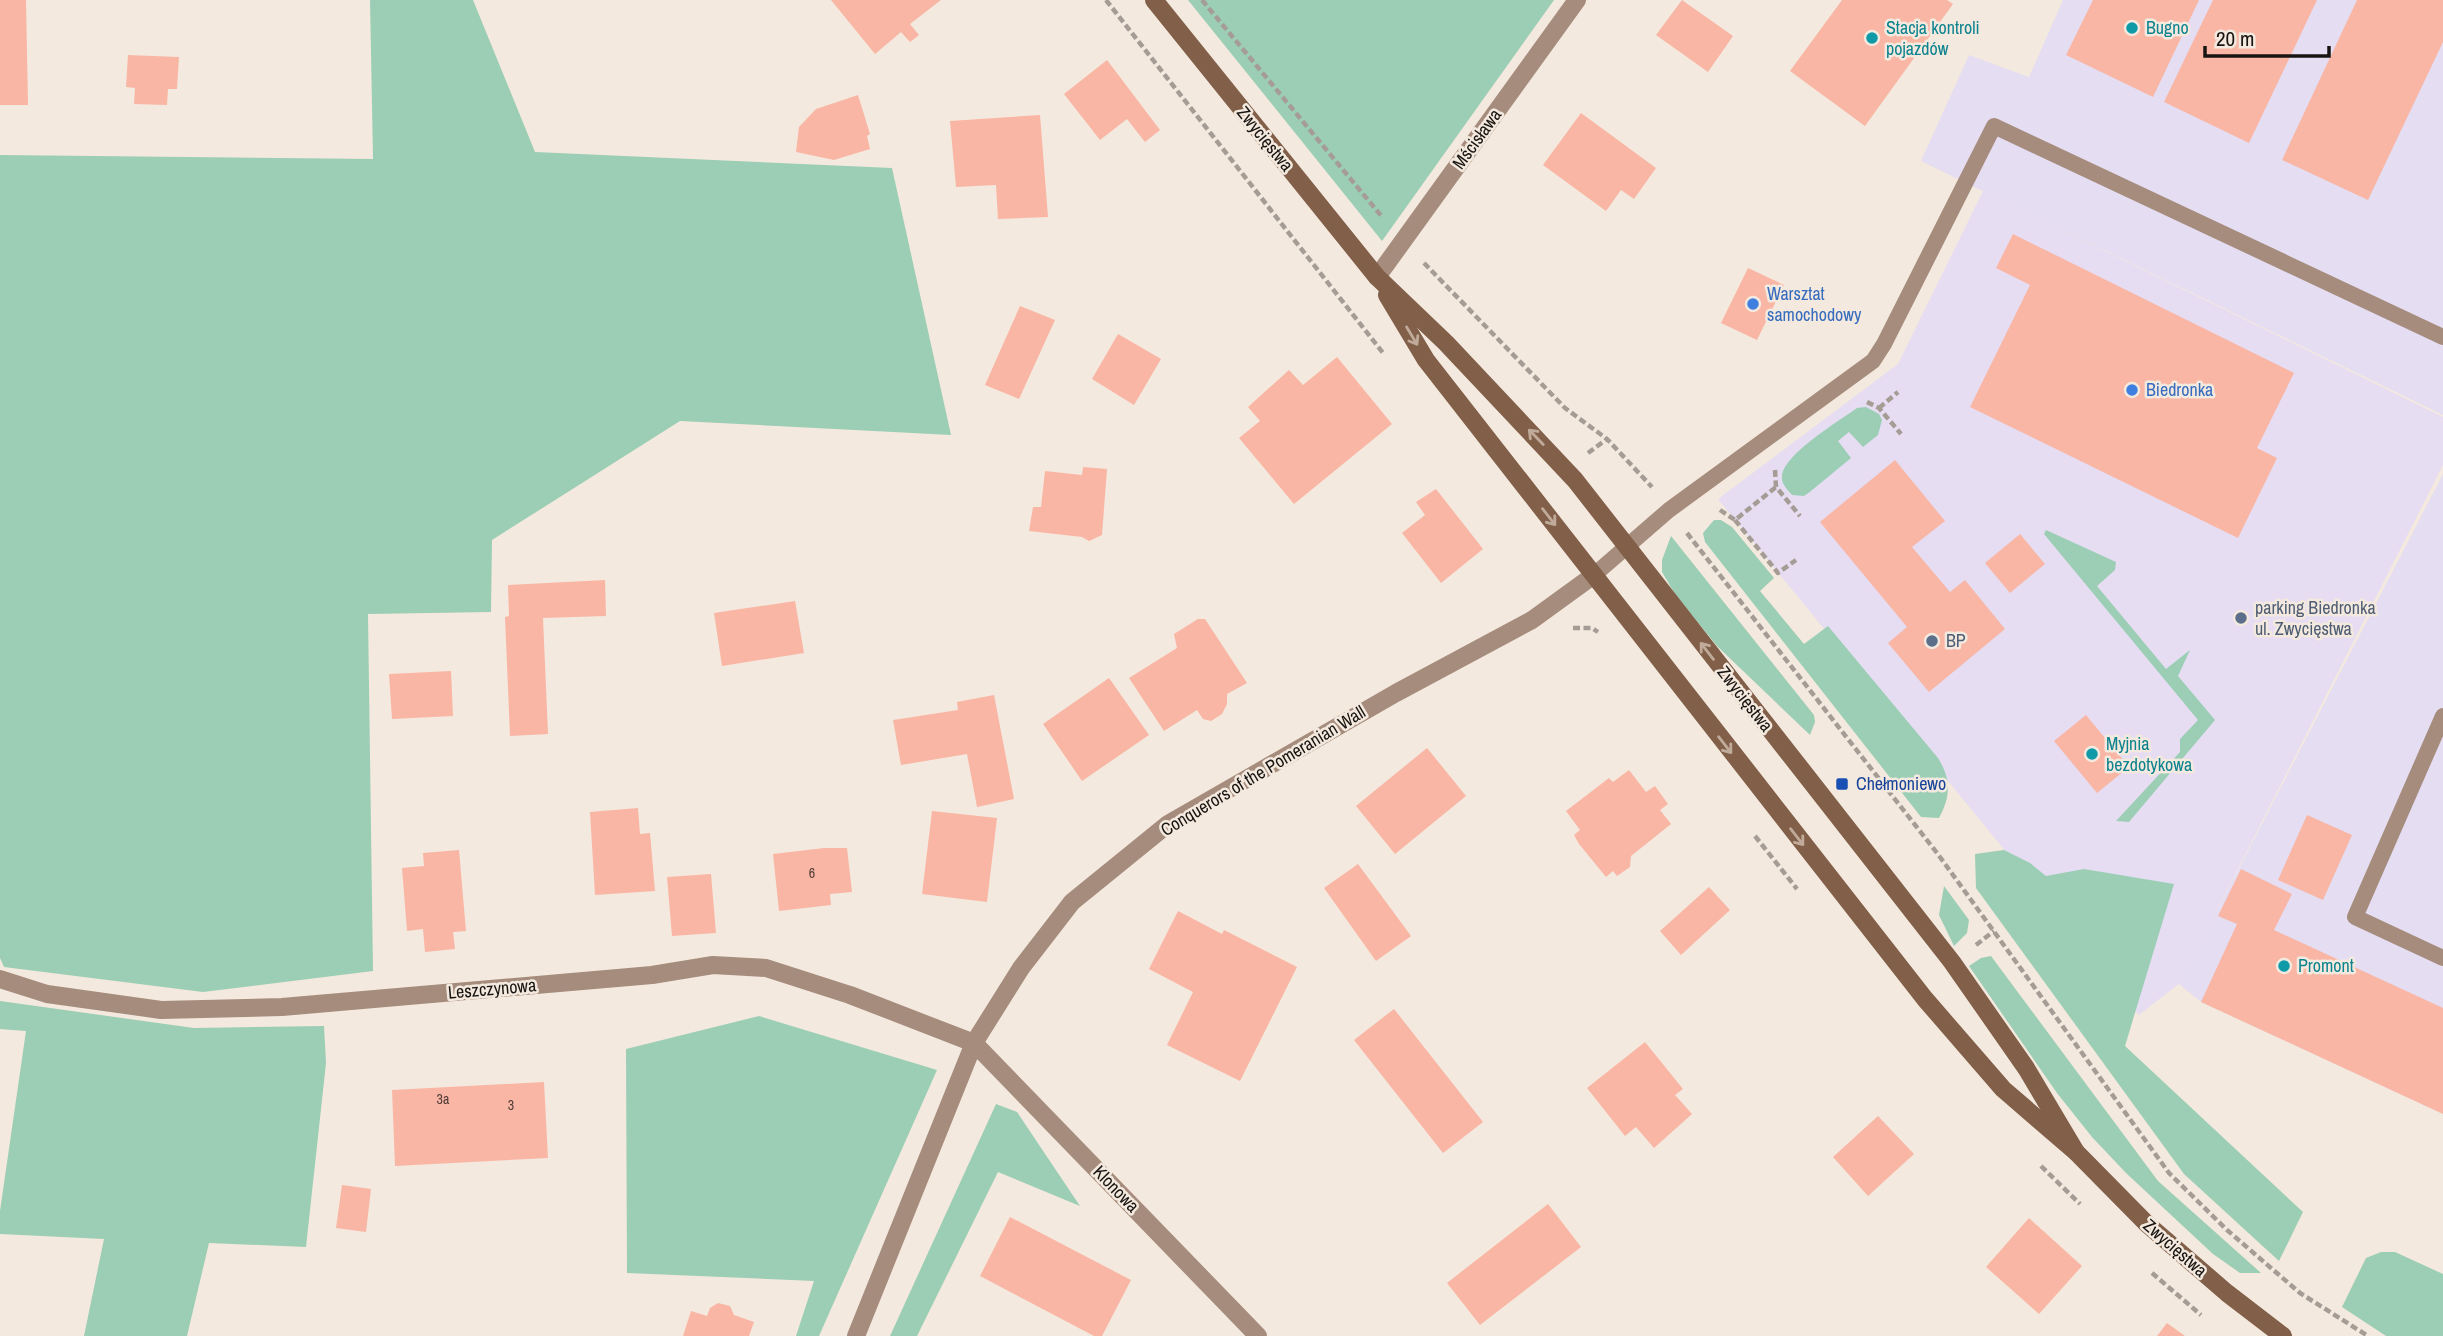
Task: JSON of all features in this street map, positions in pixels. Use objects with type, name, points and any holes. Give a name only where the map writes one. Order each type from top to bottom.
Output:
[{"type":"main road","name":"Zwycięstwa","points":[[1154,0],[1377,277],[1446,343],[1548,450],[1627,547],[1952,962],[2026,1068],[2076,1152]]},
{"type":"main road","name":"Zwycięstwa","points":[[1377,277],[1426,360],[1858,916],[2003,1089],[2076,1152],[2147,1224],[2227,1293],[2283,1336]]},
{"type":"street","name":"Mścisława","points":[[1377,277],[1577,0]]},
{"type":"street","name":"Conquerors of the Pomeranian Wall","points":[[856,1336],[974,1043],[1021,968],[1072,902],[1168,824],[1396,693],[1532,620],[1594,575]]},
{"type":"street","name":"Leszczynowa","points":[[0,979],[47,994],[160,1010],[282,1007],[652,975],[713,965],[766,968],[850,995],[974,1043]]},
{"type":"street","name":"Klonowa","points":[[974,1043],[1258,1336]]},
{"type":"lane","points":[[1594,575],[1669,510],[1872,361],[1994,126],[2443,337]]},
{"type":"lane","points":[[2443,716],[2355,917],[2443,958]]},
{"type":"path","points":[[1879,408],[1898,393]]},
{"type":"path","points":[[1859,401],[1873,403],[1901,434]]},
{"type":"path","points":[[1607,439],[1643,475],[1937,853],[2169,1173],[2227,1230],[2300,1293],[2368,1336]]},
{"type":"path","points":[[1780,460],[1774,469],[1776,487],[1800,516]]},
{"type":"path","points":[[1735,520],[1776,487]]},
{"type":"path","points":[[1715,509],[1725,511],[1735,520],[1778,573],[1796,560]]},
{"type":"path","points":[[1686,532],[1696,524]]},
{"type":"shaded area","points":[[2063,0],[2443,0],[2443,415],[1921,161],[1969,55],[2029,77]]},
{"type":"shaded area","points":[[1983,191],[2443,417],[2443,465],[2180,983],[2139,1015],[1718,499],[1898,364]]},
{"type":"shaded area","points":[[2443,474],[2443,1114],[2201,1002],[2179,984]]},
{"type":"green space","points":[[370,0],[473,0],[535,152],[892,168],[951,435],[680,421],[492,540],[491,612],[368,614],[373,971],[203,992],[4,967],[0,958],[0,155],[373,159]]},
{"type":"green space","points":[[1188,0],[1554,0],[1382,241]]},
{"type":"green space","points":[[1866,407],[1879,414],[1882,420],[1878,435],[1863,447],[1849,432],[1838,441],[1851,458],[1804,496],[1792,495],[1782,476],[1792,458],[1838,421],[1857,408]]},
{"type":"green space","points":[[1714,520],[1721,520],[1732,527],[1774,578],[1760,591],[1804,644],[1828,626],[1938,758],[1948,788],[1946,802],[1939,818],[1921,817],[1705,542],[1703,533]]},
{"type":"green space","points":[[2046,530],[2116,562],[2115,570],[2097,586],[2166,669],[2190,650],[2178,676],[2215,720],[2129,822],[2116,821],[2180,752],[2180,739],[2198,720],[2044,534]]},
{"type":"green space","points":[[1671,536],[1814,715],[1815,722],[1810,735],[1717,646],[1675,594],[1662,572],[1662,560]]},
{"type":"green space","points":[[2004,850],[2030,863],[2046,876],[2084,869],[2174,884],[2125,1046],[2303,1212],[2279,1261],[2184,1174],[1976,888],[1975,854]]},
{"type":"green space","points":[[1944,886],[1969,920],[1967,933],[1954,946],[1939,915]]},
{"type":"green space","points":[[1991,956],[2158,1181],[2261,1273],[2240,1273],[2213,1254],[2126,1173],[2092,1137],[2057,1093],[1969,966],[1981,958]]},
{"type":"green space","points":[[0,1001],[194,1028],[324,1026],[326,1063],[306,1247],[209,1243],[187,1336],[84,1336],[104,1239],[0,1234],[0,1211],[26,1031],[0,1029]]},
{"type":"green space","points":[[759,1016],[937,1070],[819,1336],[796,1336],[814,1281],[627,1273],[626,1049]]},
{"type":"green space","points":[[996,1104],[1017,1112],[1080,1206],[998,1172],[917,1336],[890,1336]]},
{"type":"green space","points":[[2381,1252],[2395,1252],[2443,1274],[2443,1336],[2386,1336],[2342,1307],[2366,1258]]},
{"type":"building","points":[[0,0],[26,0],[28,105],[0,105]]},
{"type":"building","points":[[831,0],[941,0],[910,24],[919,35],[910,42],[901,32],[875,54]]},
{"type":"building","points":[[1682,0],[1733,36],[1708,72],[1656,35]]},
{"type":"building","name":"Stacja kontroli pojazdów","points":[[1842,0],[1947,0],[1953,4],[1865,126],[1790,71]]},
{"type":"building","name":"Bugno","points":[[2093,0],[2199,0],[2153,97],[2066,55]]},
{"type":"building","points":[[2213,0],[2317,0],[2249,143],[2164,102]]},
{"type":"building","points":[[2357,0],[2443,0],[2443,42],[2368,200],[2282,160]]},
{"type":"building","points":[[128,55],[179,57],[177,89],[168,89],[167,105],[134,104],[135,88],[126,87]]},
{"type":"building","points":[[1107,60],[1160,130],[1145,142],[1127,119],[1100,140],[1064,94]]},
{"type":"building","points":[[858,95],[870,134],[867,136],[870,149],[834,160],[796,152],[799,127],[816,109]]},
{"type":"building","points":[[1581,113],[1656,168],[1634,199],[1621,190],[1606,211],[1543,165]]},
{"type":"building","points":[[1040,115],[1048,217],[998,219],[996,185],[956,187],[950,121]]},
{"type":"building","name":"Biedronka","points":[[2013,234],[2294,373],[2257,448],[2277,458],[2238,538],[1970,407],[2030,285],[1996,268]]},
{"type":"building","name":"Warsztat samochodowy","points":[[1748,268],[1784,285],[1757,340],[1721,323]]},
{"type":"building","points":[[1020,306],[1055,320],[1019,399],[985,385]]},
{"type":"building","points":[[1118,334],[1161,359],[1134,405],[1092,379]]},
{"type":"building","points":[[1337,357],[1392,424],[1294,504],[1239,438],[1260,421],[1248,407],[1289,370],[1303,385]]},
{"type":"building","points":[[1895,460],[1945,521],[1912,547],[1950,592],[1965,580],[2005,629],[1929,692],[1888,643],[1907,627],[1820,522]]},
{"type":"building","points":[[1083,467],[1107,469],[1102,535],[1089,541],[1082,537],[1029,531],[1033,507],[1041,507],[1045,471],[1082,475]]},
{"type":"building","points":[[1436,489],[1483,549],[1441,583],[1402,533],[1425,515],[1416,502]]},
{"type":"building","points":[[2020,534],[2045,564],[2010,593],[1985,563]]},
{"type":"building","points":[[605,580],[606,616],[543,618],[548,734],[510,736],[505,617],[509,616],[508,585]]},
{"type":"building","points":[[795,601],[804,653],[722,666],[714,613]]},
{"type":"building","points":[[1198,619],[1205,619],[1247,683],[1227,694],[1227,704],[1222,714],[1211,721],[1203,719],[1197,710],[1164,731],[1129,678],[1177,648],[1174,634]]},
{"type":"building","points":[[451,671],[453,716],[392,719],[389,674]]},
{"type":"building","points":[[1109,678],[1149,735],[1082,781],[1043,724]]},
{"type":"building","points":[[994,695],[1014,799],[977,807],[967,754],[901,765],[893,720],[958,710],[957,702]]},
{"type":"building","name":"Myjnia bezdotykowa","points":[[2086,715],[2129,767],[2097,793],[2054,741]]},
{"type":"building","points":[[1427,748],[1466,796],[1395,854],[1356,806]]},
{"type":"building","points":[[1629,770],[1646,792],[1655,786],[1668,804],[1660,810],[1671,824],[1631,856],[1630,867],[1617,876],[1613,871],[1606,877],[1579,844],[1574,835],[1580,830],[1566,811],[1609,778],[1613,782]]},
{"type":"building","points":[[638,808],[640,834],[650,833],[655,891],[595,895],[590,812]]},
{"type":"building","points":[[932,811],[997,818],[987,902],[922,894]]},
{"type":"building","points":[[2307,815],[2352,835],[2323,900],[2278,880]]},
{"type":"building","points":[[847,848],[852,892],[830,894],[831,905],[779,911],[773,854]]},
{"type":"building","points":[[459,850],[466,931],[453,932],[455,949],[425,952],[423,929],[407,931],[402,868],[424,866],[423,853]]},
{"type":"building","points":[[1358,864],[1411,936],[1376,961],[1324,888]]},
{"type":"building","name":"Promont","points":[[2241,869],[2292,894],[2274,930],[2443,1008],[2443,1114],[2201,1002],[2237,924],[2218,916]]},
{"type":"building","points":[[711,874],[716,933],[672,936],[667,877]]},
{"type":"building","points":[[1709,887],[1730,910],[1681,955],[1660,931]]},
{"type":"building","points":[[1178,911],[1222,934],[1224,930],[1297,967],[1240,1081],[1167,1045],[1193,992],[1149,969]]},
{"type":"building","points":[[1394,1009],[1483,1122],[1443,1153],[1354,1040]]},
{"type":"building","points":[[1645,1042],[1683,1089],[1675,1095],[1692,1114],[1654,1148],[1636,1127],[1625,1136],[1587,1088]]},
{"type":"building","points":[[544,1082],[548,1158],[395,1166],[392,1090]]},
{"type":"building","points":[[1878,1116],[1914,1154],[1868,1196],[1833,1157]]},
{"type":"building","points":[[342,1185],[371,1189],[366,1232],[336,1228]]},
{"type":"building","points":[[1548,1204],[1581,1247],[1480,1325],[1447,1283]]},
{"type":"building","points":[[1010,1217],[1131,1280],[1102,1336],[1094,1336],[980,1276]]},
{"type":"building","points":[[2029,1218],[2082,1266],[2039,1314],[1986,1267]]},
{"type":"building","points":[[718,1303],[730,1306],[734,1315],[754,1322],[749,1336],[683,1336],[691,1311],[707,1316],[710,1308]]},
{"type":"building","points":[[2167,1323],[2185,1336],[2157,1336]]},
{"type":"place","name":"Bugno","points":[[2132,28]]},
{"type":"place","name":"Stacja kontroli pojazdów","points":[[1872,38]]},
{"type":"place","name":"Warsztat samochodowy","points":[[1753,304]]},
{"type":"place","name":"Biedronka","points":[[2132,390]]},
{"type":"place","name":"parking Biedronka ul. Zwycięstwa","points":[[2241,618]]},
{"type":"place","name":"BP","points":[[1932,641]]},
{"type":"place","name":"Myjnia bezdotykowa","points":[[2092,754]]},
{"type":"place","name":"Chełmoniewo","points":[[1842,784]]},
{"type":"place","name":"Promont","points":[[2284,966]]}]
